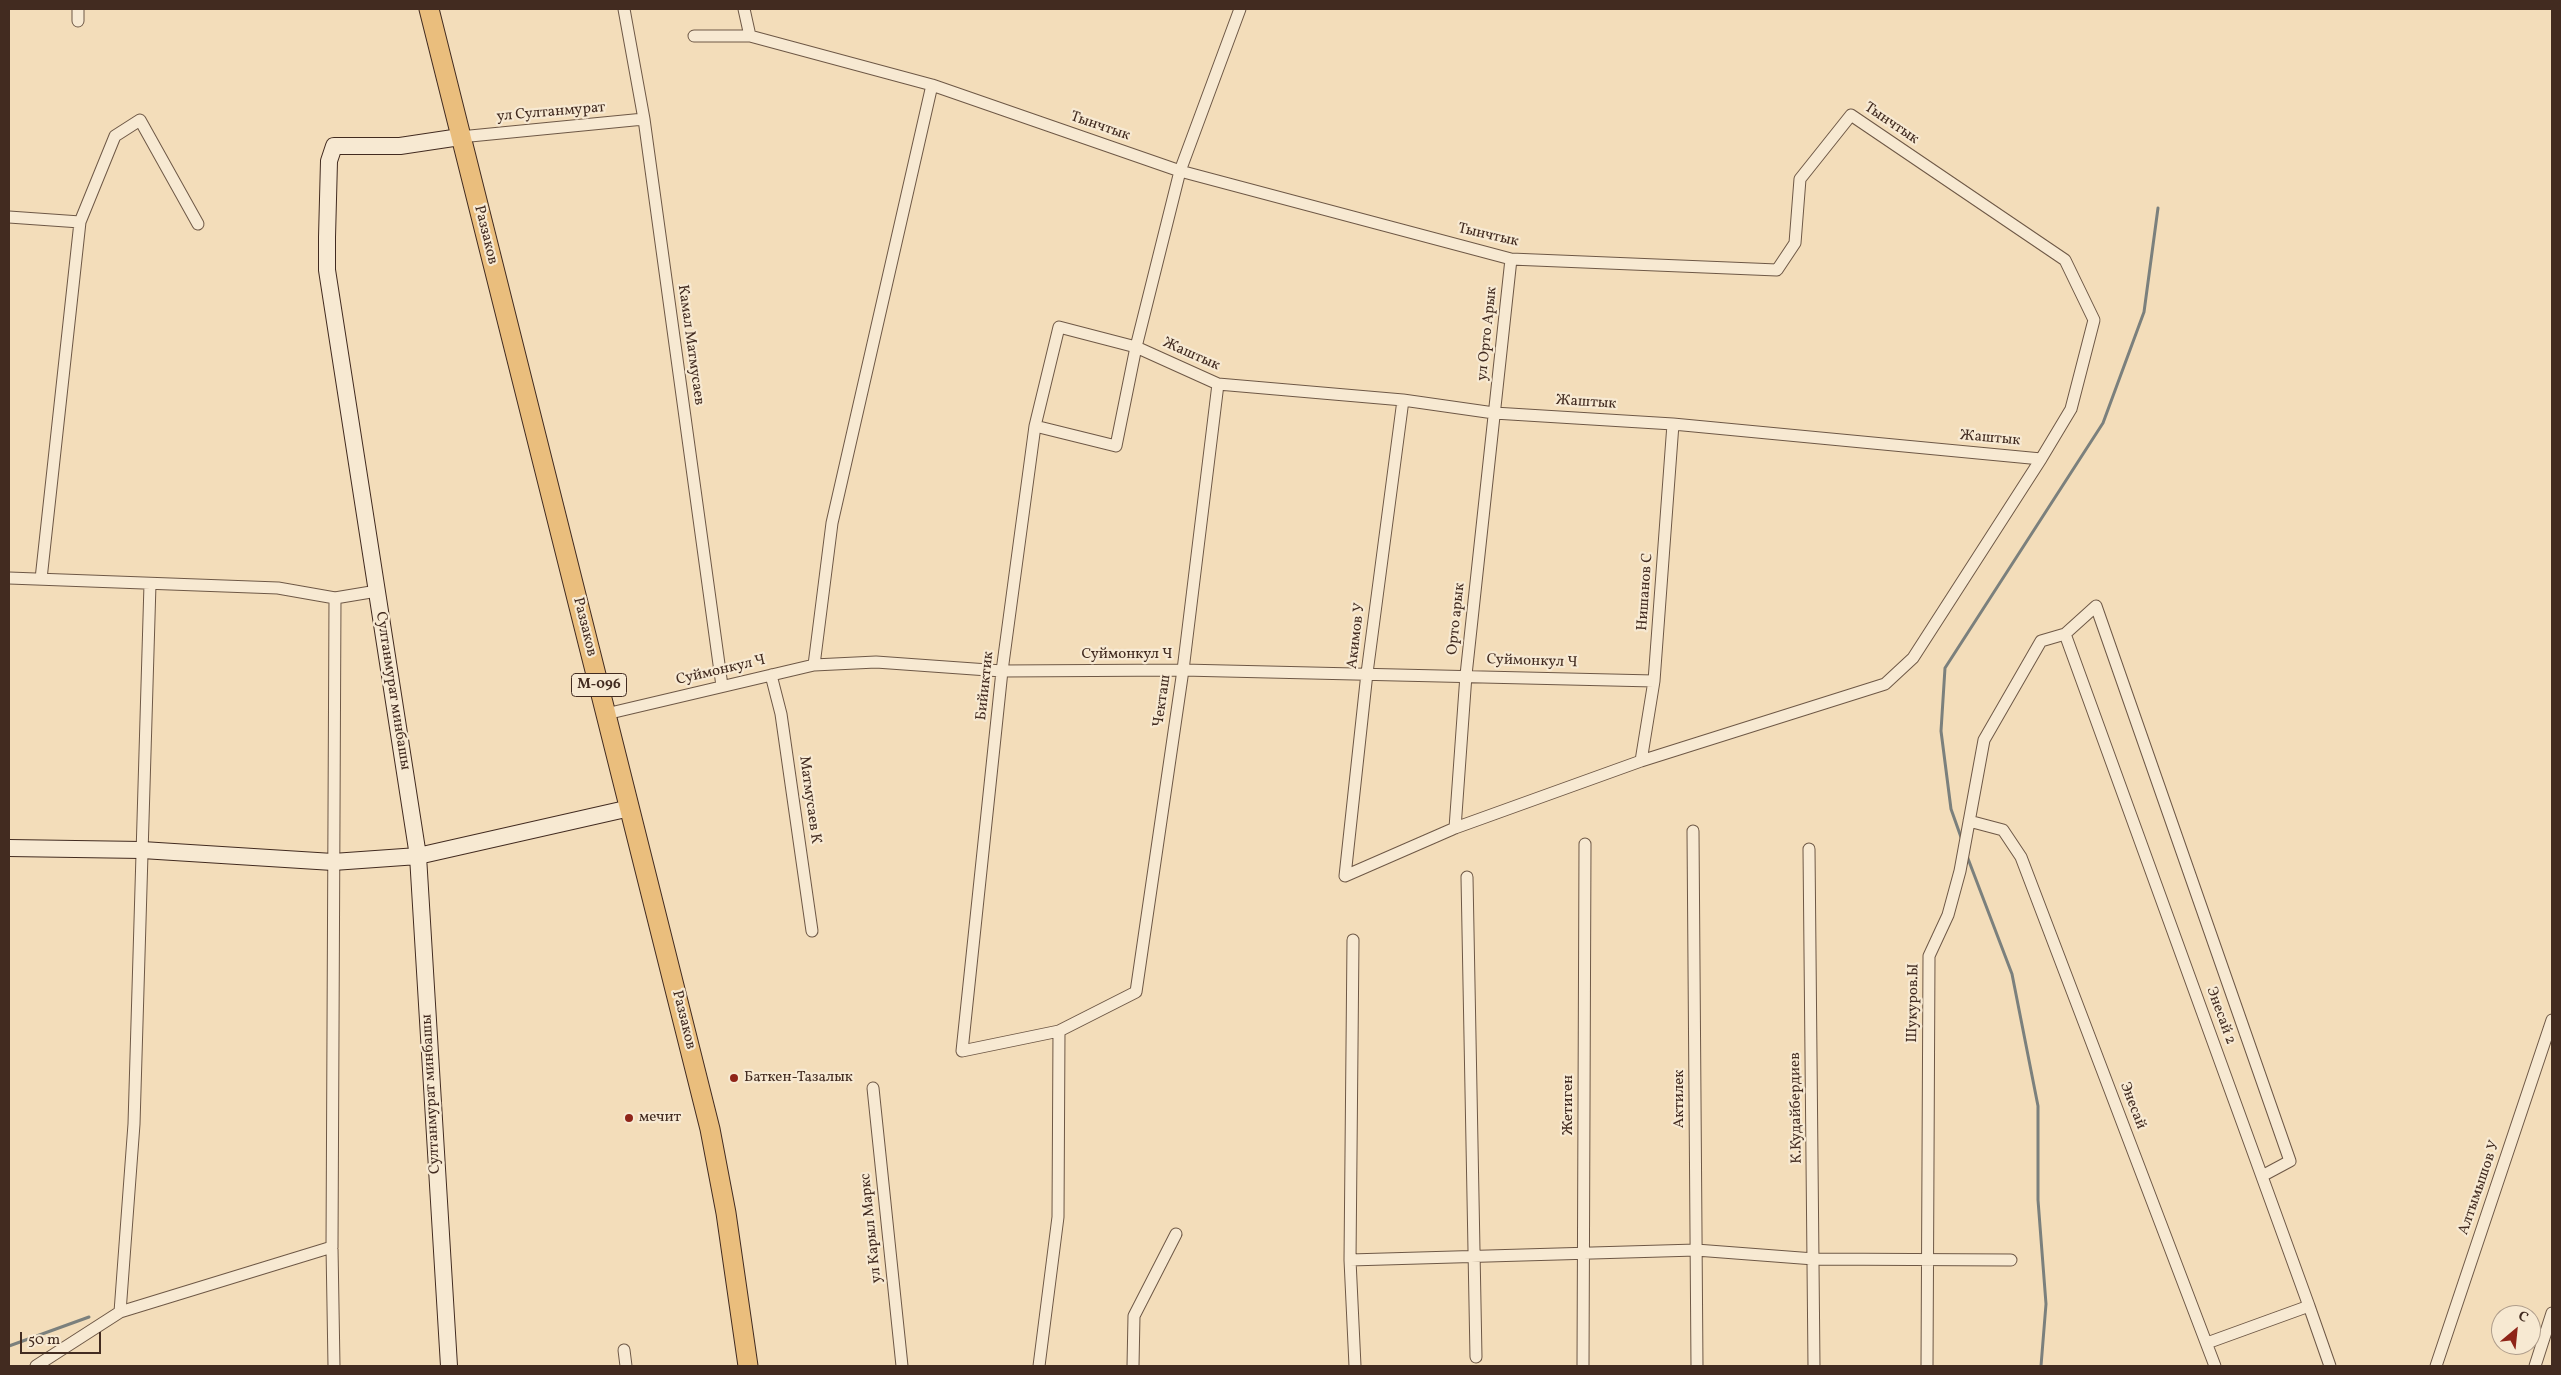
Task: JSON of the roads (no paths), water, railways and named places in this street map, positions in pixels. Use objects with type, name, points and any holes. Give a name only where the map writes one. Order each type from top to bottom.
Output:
[{"type":"main road","name":"Раззаков","points":[[430,9],[460,137],[710,1129],[726,1213],[748,1366]]},
{"type":"street","points":[[78,9],[78,21]]},
{"type":"street","name":"Камал Матмусаев","points":[[624,9],[644,119],[722,686]]},
{"type":"street","points":[[744,9],[750,36]]},
{"type":"street","points":[[1036,426],[1116,446],[1136,347],[1180,171],[1240,9]]},
{"type":"street","name":"Тынчтык","points":[[694,36],[750,36],[932,85],[1180,171],[1511,259],[1777,270],[1795,243],[1800,179],[1851,115],[2064,260],[2094,320],[2071,408],[2042,459]]},
{"type":"street","points":[[814,665],[832,523],[932,85]]},
{"type":"street","name":"ул Султанмурат","points":[[460,137],[644,119]]},
{"type":"street","points":[[41,579],[80,222],[116,136],[140,120],[198,224]]},
{"type":"street","name":"Султанмурат минбашы","points":[[449,1366],[418,856],[327,270],[329,161],[334,146],[400,146],[460,137]]},
{"type":"street","points":[[9,217],[80,222]]},
{"type":"street","name":"ул Орто Арык","points":[[1494,412],[1511,259]]},
{"type":"street","name":"Жаштык","points":[[1059,327],[1136,347],[1218,384],[1403,400],[1494,412],[1673,424],[2042,459]]},
{"type":"street","name":"Бийиктик","points":[[1059,327],[1036,426],[1002,671],[962,1051],[1059,1031]]},
{"type":"street","name":"Чекташ","points":[[1059,1031],[1136,992],[1182,670],[1218,384]]},
{"type":"street","name":"Акимов У","points":[[1403,400],[1367,673],[1344,876],[1455,828]]},
{"type":"street","name":"Орто арык","points":[[1455,828],[1466,675],[1494,412]]},
{"type":"street","name":"Нишанов С","points":[[1641,762],[1654,681],[1673,424]]},
{"type":"street","points":[[1455,828],[1641,762],[1885,684],[1913,658],[2042,459]]},
{"type":"street","points":[[9,578],[278,588],[336,598],[377,591]]},
{"type":"street","points":[[120,1312],[134,1124],[150,584]]},
{"type":"street","points":[[334,1366],[332,1247],[332,862],[336,598]]},
{"type":"street","name":"Шукуров.Ы","points":[[1928,1366],[1926,1260],[1929,956],[1948,915],[1960,871],[1984,740],[2041,641],[2065,634],[2096,606],[2290,1162],[2262,1176]]},
{"type":"street","name":"Энесай 2","points":[[2065,634],[2330,1366]]},
{"type":"street","name":"Суймонкул Ч","points":[[606,714],[814,665],[876,662],[1002,671],[1182,670],[1466,675],[1654,681]]},
{"type":"street","name":"Матмусаев К","points":[[771,675],[781,714],[812,930]]},
{"type":"street","points":[[9,848],[142,850],[332,862],[418,856],[630,808]]},
{"type":"street","name":"Энесай","points":[[1969,821],[2003,830],[2021,857],[2215,1366]]},
{"type":"street","name":"Актилек","points":[[1693,831],[1697,1366]]},
{"type":"street","name":"Жетиген","points":[[1583,1366],[1585,844]]},
{"type":"street","name":"К.Кудайбердиев","points":[[1809,849],[1814,1366]]},
{"type":"street","points":[[1467,877],[1476,1357]]},
{"type":"street","points":[[1353,940],[1350,1260],[1355,1366]]},
{"type":"street","name":"Алтымышов У","points":[[2436,1366],[2552,1020]]},
{"type":"street","points":[[1039,1366],[1058,1217],[1059,1031]]},
{"type":"street","name":"ул Карыл Маркс","points":[[872,1088],[902,1366]]},
{"type":"street","points":[[1133,1366],[1134,1316],[1176,1234]]},
{"type":"street","points":[[36,1366],[120,1312],[332,1247]]},
{"type":"street","points":[[1350,1260],[1696,1250],[1814,1259],[2011,1260]]},
{"type":"street","points":[[2207,1343],[2309,1306]]},
{"type":"street","points":[[2535,1366],[2552,1313]]},
{"type":"street","points":[[624,1350],[626,1366]]},
{"type":"waterway","points":[[1962,840],[1951,809],[1941,731],[1945,668],[2103,423],[2144,312],[2158,208]]},
{"type":"waterway","points":[[1967,856],[2012,974],[2038,1106],[2038,1200],[2046,1304],[2041,1366]]},
{"type":"waterway","points":[[9,1346],[89,1317]]},
{"type":"place","name":"Баткен-Тазалык","points":[[734,1078]]},
{"type":"place","name":"мечит","points":[[629,1118]]}]
